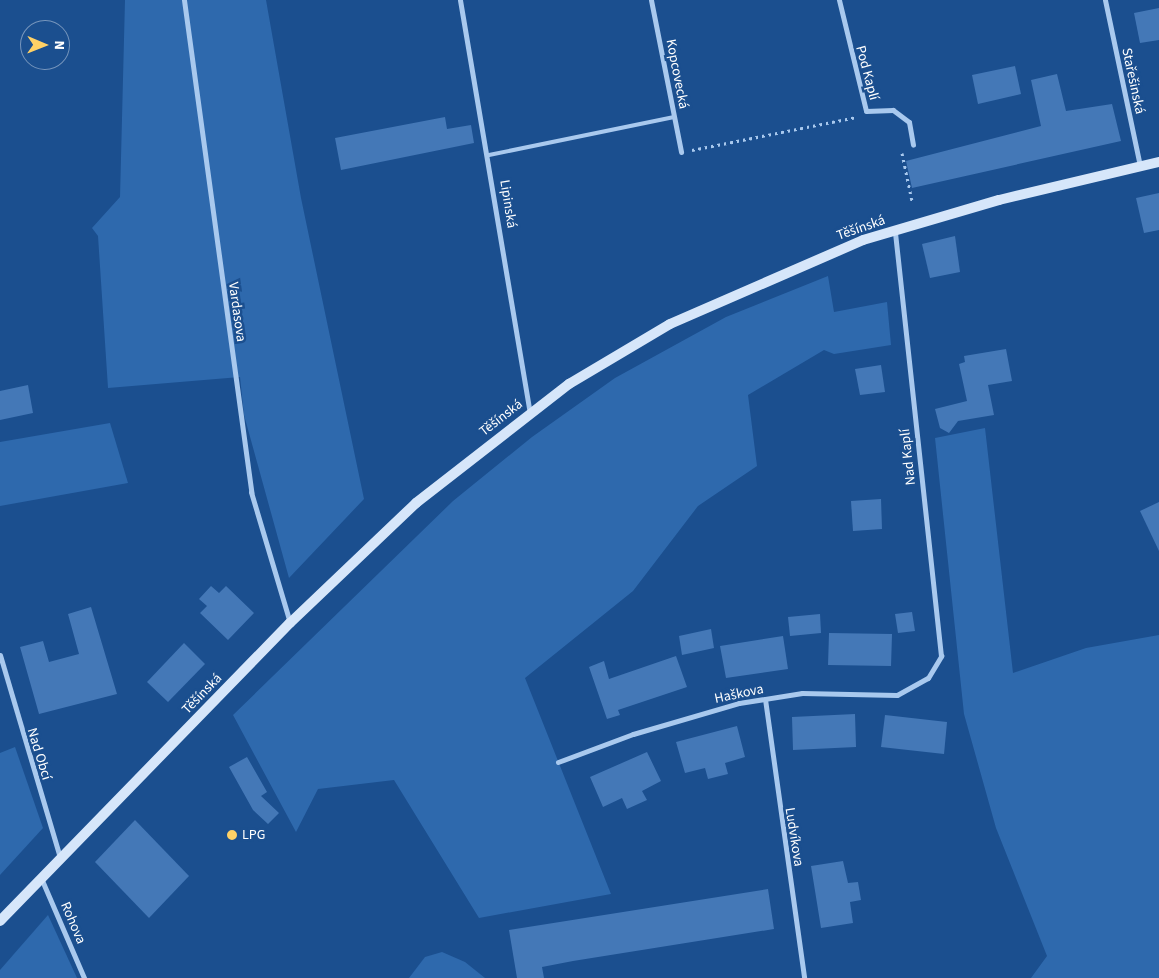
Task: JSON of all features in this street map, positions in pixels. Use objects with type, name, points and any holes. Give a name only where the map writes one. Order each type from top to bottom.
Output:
[{"type":"main road","name":"Těšínská","points":[[0,921],[60,857],[290,623],[416,503],[568,384],[670,324],[770,277],[894,230],[1159,162]]},
{"type":"street","name":"Vardasova","points":[[184,0],[250,492],[290,623]]},
{"type":"street","name":"Lipinská","points":[[460,0],[488,155],[530,412]]},
{"type":"street","name":"Kopcovecká","points":[[651,0],[681,152]]},
{"type":"street","name":"Pod Kaplí","points":[[839,0],[866,111],[892,110],[909,122],[913,145]]},
{"type":"street","name":"Stařešinská","points":[[1105,0],[1140,167]]},
{"type":"street","name":"Nad Kaplí","points":[[894,230],[941,656],[928,678]]},
{"type":"street","name":"Nad Obcí","points":[[0,655],[60,857]]},
{"type":"street","name":"Haškova","points":[[558,762],[633,734],[765,699],[802,693],[897,695],[928,678]]},
{"type":"street","name":"Ludvíkova","points":[[765,699],[804,978]]},
{"type":"street","name":"Rohova","points":[[41,878],[84,978]]},
{"type":"lane","points":[[488,155],[674,117]]},
{"type":"path","points":[[681,152],[849,121],[866,111]]},
{"type":"path","points":[[906,173],[912,201]]},
{"type":"shaded area","points":[[125,0],[266,0],[301,198],[364,499],[289,578],[244,415],[240,377],[108,388],[98,236],[92,228],[120,197]]},
{"type":"shaded area","points":[[828,276],[834,312],[887,302],[891,345],[834,354],[824,350],[748,395],[757,466],[698,506],[633,591],[525,678],[611,894],[479,918],[394,780],[318,789],[296,832],[233,715],[453,501],[532,437],[615,378],[726,317]]},
{"type":"shaded area","points":[[110,423],[128,483],[0,506],[0,442]]},
{"type":"shaded area","points":[[985,428],[1013,673],[1086,648],[1159,635],[1159,978],[1031,978],[1047,956],[996,828],[964,714],[935,438]]},
{"type":"shaded area","points":[[15,747],[43,828],[0,875],[0,753]]},
{"type":"shaded area","points":[[48,915],[77,978],[0,978],[0,970]]},
{"type":"shaded area","points":[[442,952],[465,962],[485,978],[409,978],[425,957]]},
{"type":"building","points":[[1159,8],[1159,40],[1140,43],[1134,13]]},
{"type":"building","points":[[1015,66],[1021,94],[978,104],[972,75]]},
{"type":"building","points":[[1057,74],[1066,111],[1112,104],[1121,141],[912,188],[906,161],[1041,126],[1031,80]]},
{"type":"building","points":[[445,117],[447,129],[471,125],[474,143],[341,170],[335,138]]},
{"type":"building","points":[[1159,193],[1159,230],[1144,233],[1136,198]]},
{"type":"building","points":[[955,236],[960,272],[930,278],[922,244]]},
{"type":"building","points":[[1006,349],[1012,381],[988,385],[994,415],[958,421],[949,433],[940,428],[935,409],[967,401],[959,364],[965,362],[964,356]]},
{"type":"building","points":[[881,365],[885,392],[860,395],[855,369]]},
{"type":"building","points":[[28,385],[33,413],[0,420],[0,391]]},
{"type":"building","points":[[881,499],[882,529],[853,531],[851,501]]},
{"type":"building","points":[[1159,502],[1159,551],[1140,511]]},
{"type":"building","points":[[211,586],[219,593],[226,586],[254,613],[228,640],[200,613],[207,606],[199,599]]},
{"type":"building","points":[[91,607],[117,694],[39,714],[20,647],[43,641],[49,662],[79,654],[68,614]]},
{"type":"building","points":[[912,612],[915,631],[898,633],[895,614]]},
{"type":"building","points":[[820,614],[821,633],[790,636],[788,617]]},
{"type":"building","points":[[711,629],[714,648],[682,655],[679,636]]},
{"type":"building","points":[[829,633],[892,634],[891,666],[828,665]]},
{"type":"building","points":[[783,636],[788,669],[726,678],[720,646]]},
{"type":"building","points":[[184,643],[205,664],[168,702],[147,682]]},
{"type":"building","points":[[676,656],[687,687],[618,710],[620,715],[607,719],[589,667],[604,661],[609,679]]},
{"type":"building","points":[[855,714],[856,747],[793,750],[792,717]]},
{"type":"building","points":[[885,715],[947,722],[944,754],[881,747]]},
{"type":"building","points":[[737,726],[745,757],[725,763],[728,774],[708,779],[705,768],[685,773],[676,742]]},
{"type":"building","points":[[647,752],[661,781],[642,791],[647,800],[627,809],[622,798],[603,807],[590,777]]},
{"type":"building","points":[[247,757],[267,792],[261,796],[279,813],[268,824],[253,810],[229,767]]},
{"type":"building","points":[[135,820],[189,876],[149,918],[95,862]]},
{"type":"building","points":[[843,861],[848,883],[858,882],[861,900],[850,902],[853,923],[821,928],[811,866]]},
{"type":"building","points":[[768,889],[774,929],[573,961],[542,967],[544,978],[517,978],[509,930]]},
{"type":"place","name":"LPG","points":[[232,835]]}]
